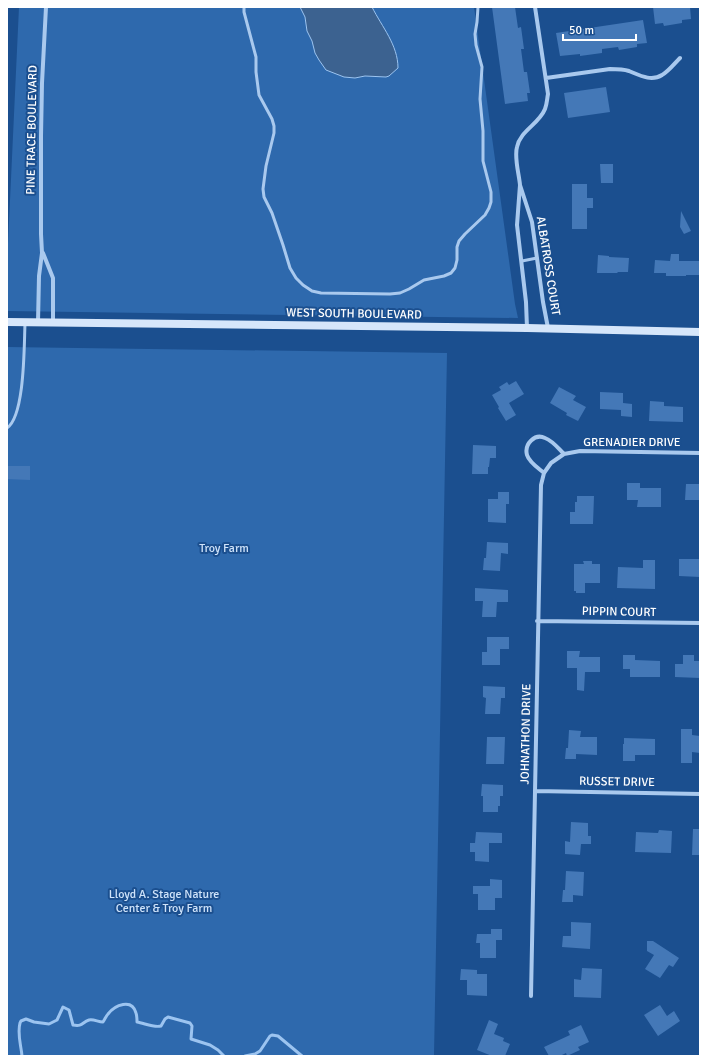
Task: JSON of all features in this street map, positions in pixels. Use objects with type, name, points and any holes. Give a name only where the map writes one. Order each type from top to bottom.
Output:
[{"type":"main road","name":"WEST SOUTH BOULEVARD","points":[[7,322],[527,328],[700,332]]},
{"type":"street","name":"PINE TRACE BOULEVARD","points":[[38,323],[39,276],[42,253],[41,129],[46,7]]},
{"type":"street","name":"ALBATROSS COURT","points":[[527,328],[526,302],[517,225],[520,185],[516,148],[520,138],[541,116],[547,102],[548,94],[546,78],[535,7]]},
{"type":"street","points":[[546,78],[610,69],[628,71],[651,78],[661,76],[680,58]]},
{"type":"street","name":"ALBATROSS COURT","points":[[520,185],[532,222],[548,329]]},
{"type":"street","name":"PINE TRACE BOULEVARD","points":[[42,253],[53,278],[53,323]]},
{"type":"street","points":[[544,473],[534,466],[527,456],[526,448],[530,440],[538,437],[545,438],[554,443],[564,454]]},
{"type":"street","name":"GRENADIER DRIVE","points":[[551,463],[564,454],[580,451],[700,453]]},
{"type":"street","name":"JOHNATHON DRIVE","points":[[531,996],[540,485],[544,473],[551,463]]},
{"type":"street","name":"PIPPIN COURT","points":[[537,621],[700,623]]},
{"type":"street","name":"RUSSET DRIVE","points":[[535,791],[700,794]]},
{"type":"lane","points":[[244,7],[256,57],[259,95],[274,126],[274,133],[266,166],[264,197],[279,232],[290,268],[296,278],[303,285],[312,291],[321,294],[400,293],[424,280],[451,273],[455,268],[459,241],[485,215],[489,208],[491,202],[491,192],[482,161],[483,130],[480,99],[482,67],[476,45],[475,34],[478,22],[478,7]]},
{"type":"lane","points":[[522,261],[537,258]]},
{"type":"lane","points":[[7,428],[11,426],[19,405],[22,385],[25,322]]},
{"type":"green space","points":[[19,7],[474,7],[518,318],[7,311],[7,265]]},
{"type":"green space","points":[[7,347],[447,353],[434,1056],[7,1056]]},
{"type":"shaded area","points":[[300,7],[372,7],[389,36],[395,52],[398,68],[386,77],[365,76],[355,78],[344,77],[326,70],[315,53],[312,41],[307,31],[305,17]]},
{"type":"building","points":[[492,7],[515,7],[518,28],[521,27],[524,49],[521,49],[524,72],[527,72],[530,93],[527,93],[528,101],[505,104]]},
{"type":"building","points":[[653,7],[690,7],[691,19],[682,20],[682,23],[664,26],[663,23],[655,24]]},
{"type":"building","points":[[643,20],[647,43],[637,44],[637,47],[619,50],[618,47],[602,49],[602,53],[580,56],[580,54],[560,56],[556,33]]},
{"type":"building","points":[[606,87],[610,112],[568,118],[564,93]]},
{"type":"building","points":[[600,164],[613,164],[613,183],[601,183]]},
{"type":"building","points":[[572,184],[587,184],[587,198],[593,198],[593,208],[587,208],[587,229],[572,229]]},
{"type":"building","points":[[681,211],[691,231],[684,234],[680,227]]},
{"type":"building","points":[[671,254],[679,254],[679,261],[700,261],[700,275],[666,276],[666,273],[654,273],[655,260],[670,261]]},
{"type":"building","points":[[598,255],[629,258],[628,272],[597,273]]},
{"type":"building","points":[[516,381],[524,394],[509,403],[516,415],[506,421],[492,395],[501,390],[499,387],[507,382],[509,385]]},
{"type":"building","points":[[559,387],[576,396],[573,400],[586,407],[578,421],[566,415],[567,413],[550,403]]},
{"type":"building","points":[[600,392],[623,393],[623,403],[632,404],[632,417],[621,416],[621,410],[600,409]]},
{"type":"building","points":[[650,401],[664,402],[664,406],[683,407],[683,422],[649,421]]},
{"type":"building","points":[[473,445],[496,446],[496,458],[490,458],[488,474],[472,474]]},
{"type":"building","points":[[7,466],[30,466],[30,480],[7,479]]},
{"type":"building","points":[[627,483],[640,483],[640,488],[661,488],[661,507],[637,507],[638,500],[627,500]]},
{"type":"building","points":[[686,484],[700,484],[700,500],[685,500]]},
{"type":"building","points":[[498,492],[509,492],[509,504],[506,504],[506,523],[488,522],[488,499],[498,499]]},
{"type":"building","points":[[577,496],[594,496],[593,524],[570,524],[570,512],[575,512],[575,502],[577,502]]},
{"type":"building","points":[[487,542],[508,543],[508,554],[501,553],[500,571],[483,570],[484,558],[486,558]]},
{"type":"building","points":[[679,559],[700,559],[700,577],[679,576]]},
{"type":"building","points":[[643,560],[655,560],[655,589],[617,588],[618,567],[643,568]]},
{"type":"building","points":[[583,561],[592,561],[592,564],[600,564],[600,583],[585,583],[585,593],[576,593],[576,591],[574,591],[574,564],[584,564]]},
{"type":"building","points":[[475,588],[508,590],[508,602],[497,602],[496,617],[482,617],[483,601],[475,601]]},
{"type":"building","points":[[487,637],[509,637],[509,649],[500,649],[500,665],[482,665],[482,652],[487,652]]},
{"type":"building","points":[[567,651],[580,651],[579,657],[600,657],[600,672],[585,672],[584,691],[577,690],[577,668],[567,668]]},
{"type":"building","points":[[623,655],[635,655],[635,660],[660,661],[660,677],[630,677],[630,669],[623,669]]},
{"type":"building","points":[[683,655],[694,655],[694,661],[700,661],[700,678],[675,677],[675,664],[683,664]]},
{"type":"building","points":[[483,686],[505,687],[505,698],[501,698],[500,714],[485,714],[486,698],[483,697]]},
{"type":"building","points":[[681,729],[692,729],[692,735],[700,736],[700,753],[692,752],[692,763],[681,763]]},
{"type":"building","points":[[569,730],[581,731],[580,737],[597,737],[597,755],[576,754],[576,759],[565,759],[566,748],[568,748]]},
{"type":"building","points":[[487,737],[505,737],[504,764],[486,764]]},
{"type":"building","points":[[624,738],[655,739],[655,755],[635,755],[635,761],[623,761]]},
{"type":"building","points":[[482,784],[503,785],[503,796],[500,796],[500,806],[498,806],[498,812],[483,812],[483,796],[481,796]]},
{"type":"building","points":[[571,822],[588,823],[588,836],[591,836],[591,844],[581,844],[580,855],[565,854],[565,841],[570,842]]},
{"type":"building","points":[[693,829],[700,829],[700,855],[692,855]]},
{"type":"building","points":[[659,830],[672,831],[671,853],[635,852],[636,832],[658,833]]},
{"type":"building","points":[[476,832],[502,833],[502,843],[489,843],[489,862],[475,861],[475,852],[470,852],[470,843],[475,843]]},
{"type":"building","points":[[566,871],[584,872],[583,896],[573,895],[573,902],[562,902],[563,890],[565,890]]},
{"type":"building","points":[[490,879],[502,880],[502,898],[495,898],[495,910],[478,910],[478,894],[473,894],[473,886],[490,886]]},
{"type":"building","points":[[571,922],[591,923],[590,949],[562,947],[563,936],[571,936]]},
{"type":"building","points":[[491,929],[502,929],[502,940],[496,940],[496,958],[480,958],[480,943],[476,943],[477,934],[491,934]]},
{"type":"building","points":[[647,941],[653,941],[679,958],[673,967],[669,965],[660,978],[645,969],[654,955],[647,951]]},
{"type":"building","points":[[582,968],[602,969],[601,998],[574,997],[574,979],[581,980]]},
{"type":"building","points":[[461,969],[477,970],[477,974],[487,974],[487,996],[467,995],[467,980],[460,980]]},
{"type":"building","points":[[660,1005],[667,1016],[674,1011],[680,1021],[658,1036],[644,1015]]},
{"type":"building","points":[[489,1020],[498,1024],[494,1034],[504,1038],[503,1041],[510,1044],[505,1056],[492,1056],[477,1050]]},
{"type":"building","points":[[581,1025],[589,1042],[578,1047],[580,1050],[567,1056],[566,1053],[560,1056],[549,1056],[544,1047],[570,1035],[568,1031]]},
{"type":"waterway","points":[[22,1056],[19,1031],[21,1021],[26,1019],[34,1022],[49,1024],[57,1020],[63,1007],[69,1010],[73,1025],[81,1025],[91,1020],[103,1022],[111,1011],[123,1004],[127,1004],[134,1008],[137,1022],[152,1026],[161,1026],[168,1017],[190,1023],[192,1026],[191,1039],[210,1045],[224,1056]]},
{"type":"waterway","points":[[245,1056],[255,1054],[260,1051],[272,1035],[278,1036],[302,1056]]},
{"type":"park label","name":"Troy Farm","points":[[224,548]]},
{"type":"park label","name":"Lloyd A. Stage Nature Center & Troy Farm","points":[[164,901]]}]
